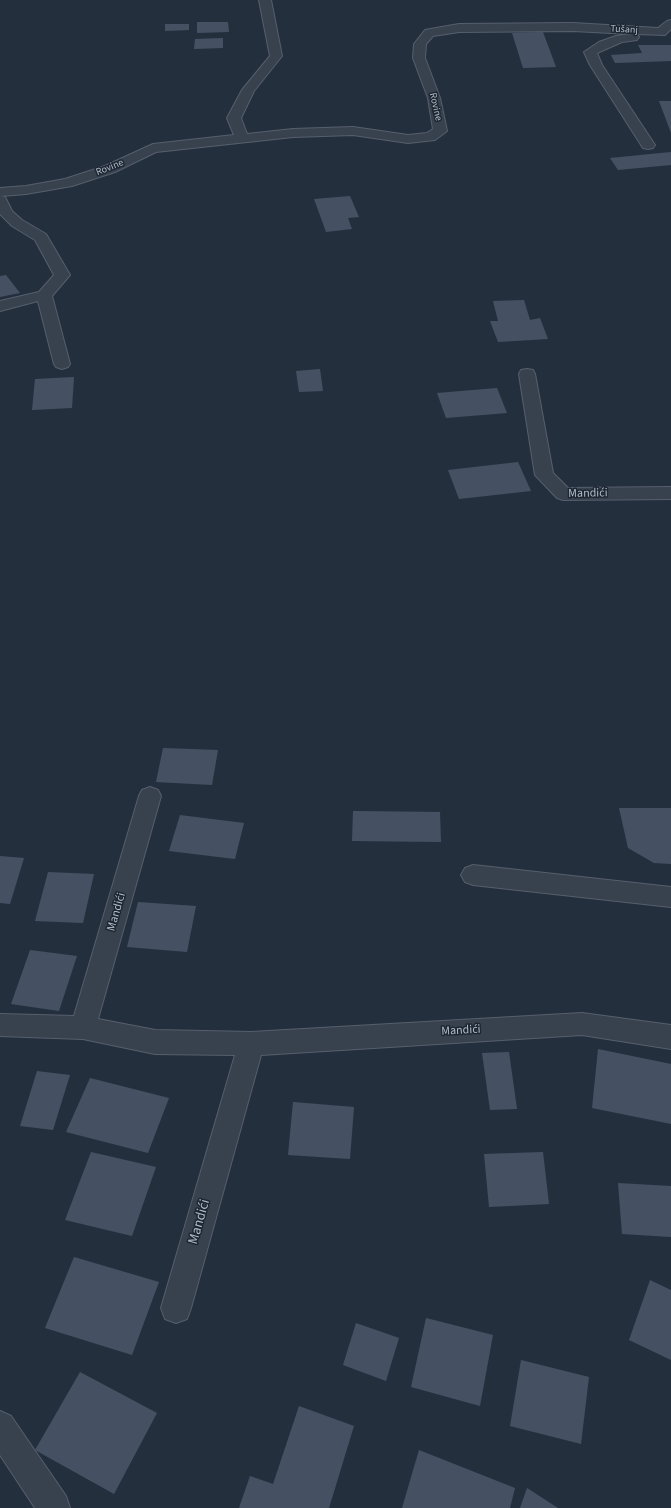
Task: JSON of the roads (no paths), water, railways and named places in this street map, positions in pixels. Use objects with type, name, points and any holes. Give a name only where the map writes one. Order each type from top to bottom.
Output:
[{"type":"street","points":[[242,138],[234,118],[248,90],[276,56],[265,0]]},
{"type":"street","points":[[648,145],[596,65],[590,52],[603,45],[620,39],[661,32],[671,23]]},
{"type":"street","name":"Rovine","points":[[0,192],[67,184],[110,169],[153,148],[293,133],[353,131],[408,139],[430,137],[440,131],[434,98],[419,58],[420,44],[429,33],[459,28],[573,27]]},
{"type":"street","name":"Tušanj","points":[[573,27],[661,32]]},
{"type":"street","points":[[0,200],[7,214],[17,223],[41,237],[62,275],[44,296],[0,306]]},
{"type":"street","points":[[0,226],[17,223]]},
{"type":"street","points":[[44,296],[62,364]]},
{"type":"street","name":"Mandići","points":[[527,374],[544,475],[563,494],[671,493]]},
{"type":"street","name":"Mandići","points":[[83,1028],[150,796]]},
{"type":"street","points":[[473,875],[671,897]]},
{"type":"street","name":"Mandići","points":[[0,1025],[83,1028],[155,1042],[251,1044],[582,1024],[671,1037]]},
{"type":"street","name":"Mandići","points":[[176,1308],[251,1044]]},
{"type":"street","points":[[0,1427],[54,1508]]}]
